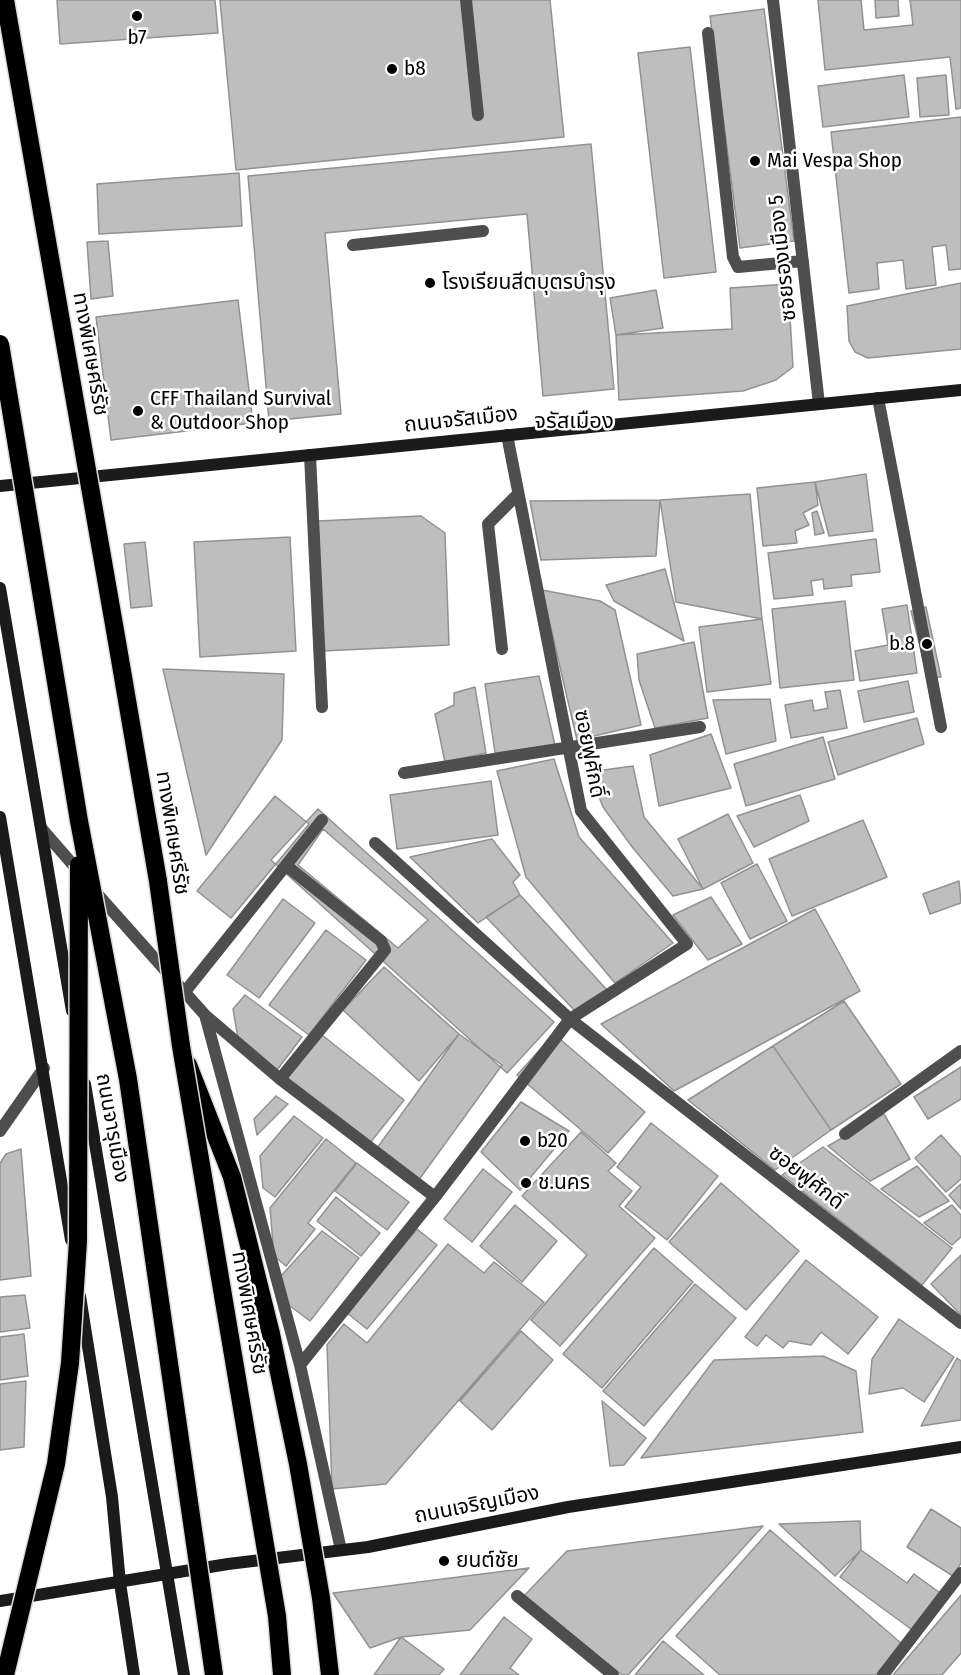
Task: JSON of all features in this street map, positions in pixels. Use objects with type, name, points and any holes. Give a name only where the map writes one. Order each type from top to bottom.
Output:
[{"type":"highway","name":"ทางพิเศษศรีรัช","points":[[5,0],[158,881],[181,1046],[277,1616],[282,1675]]},
{"type":"highway","points":[[0,344],[79,821],[128,1079],[214,1675]]},
{"type":"highway","points":[[5,1675],[56,1464],[70,1363],[78,1241],[79,821]]},
{"type":"highway","points":[[181,1046],[232,1177],[252,1253],[298,1464],[330,1675]]},
{"type":"main road","name":"ถนนจรัสเมือง","points":[[0,486],[961,390]]},
{"type":"main road","name":"ถนนจารุเมือง","points":[[0,588],[184,1675]]},
{"type":"main road","points":[[0,818],[44,1068],[112,1497],[120,1584],[134,1675]]},
{"type":"main road","name":"ถนนเจริญเมือง","points":[[0,1601],[120,1584],[228,1564],[368,1547],[568,1507],[961,1447]]},
{"type":"street","points":[[466,0],[478,115]]},
{"type":"street","name":"ซอยรองเมือง 5","points":[[773,0],[819,404]]},
{"type":"street","points":[[708,33],[734,257],[738,267],[803,261]]},
{"type":"street","points":[[353,245],[483,231]]},
{"type":"street","points":[[878,398],[941,727]]},
{"type":"street","name":"ซอยฟูศักดิ์","points":[[507,435],[581,811],[687,944],[570,1019]]},
{"type":"street","points":[[310,455],[322,707]]},
{"type":"street","points":[[501,649],[488,524],[518,494]]},
{"type":"street","points":[[404,773],[568,745],[700,727]]},
{"type":"street","points":[[184,993],[288,867],[322,820]]},
{"type":"street","points":[[41,828],[205,1016],[280,1079],[435,1197]]},
{"type":"street","name":"ซอยฟูศักดิ์","points":[[375,843],[570,1019],[961,1323]]},
{"type":"street","points":[[280,1079],[385,950],[381,940],[288,867]]},
{"type":"street","points":[[205,1016],[300,1365],[341,1550]]},
{"type":"street","points":[[300,1365],[435,1197],[570,1019]]},
{"type":"street","points":[[845,1134],[961,1052]]},
{"type":"street","points":[[0,1131],[44,1068]]},
{"type":"street","points":[[883,1675],[961,1573]]},
{"type":"street","points":[[517,1596],[613,1675]]},
{"type":"building","name":"b7","points":[[57,0],[215,0],[218,33],[60,44]]},
{"type":"building","name":"b8","points":[[220,0],[550,0],[564,137],[236,170]]},
{"type":"building","points":[[818,0],[861,0],[864,30],[913,25],[910,0],[961,0],[961,108],[956,109],[950,57],[825,70]]},
{"type":"building","points":[[875,0],[898,0],[899,16],[876,18]]},
{"type":"building","points":[[764,9],[794,241],[740,248],[710,16]]},
{"type":"building","points":[[690,47],[716,272],[664,278],[638,53]]},
{"type":"building","points":[[904,75],[909,117],[823,127],[818,86]]},
{"type":"building","points":[[946,75],[949,115],[920,117],[917,78]]},
{"type":"building","points":[[961,117],[961,269],[949,270],[946,245],[932,247],[936,285],[906,289],[903,260],[877,263],[879,289],[849,293],[831,132]]},
{"type":"building","points":[[591,144],[614,389],[543,396],[527,214],[325,233],[341,414],[269,421],[248,176]]},
{"type":"building","points":[[239,173],[242,226],[99,234],[97,184]]},
{"type":"building","points":[[108,241],[113,296],[91,299],[87,242]]},
{"type":"building","points":[[961,283],[961,349],[868,358],[855,352],[849,341],[847,306]]},
{"type":"building","points":[[788,284],[793,367],[776,380],[743,391],[619,400],[616,335],[732,329],[730,288]]},
{"type":"building","points":[[656,290],[663,328],[616,335],[610,298]]},
{"type":"building","points":[[238,300],[253,423],[111,440],[96,317]]},
{"type":"building","points":[[866,474],[873,531],[829,536],[815,482]]},
{"type":"building","points":[[815,482],[818,505],[803,513],[809,525],[795,531],[797,543],[763,546],[757,488]]},
{"type":"building","points":[[750,494],[762,619],[676,602],[660,500]]},
{"type":"building","points":[[660,500],[656,556],[541,560],[530,501]]},
{"type":"building","points":[[817,511],[824,533],[815,535],[812,513]]},
{"type":"building","points":[[421,516],[445,533],[449,645],[323,651],[318,521]]},
{"type":"building","points":[[290,537],[296,651],[200,657],[194,542]]},
{"type":"building","points":[[876,539],[880,572],[851,575],[852,586],[824,589],[823,579],[811,581],[813,595],[774,599],[768,553]]},
{"type":"building","points":[[145,542],[152,606],[131,608],[124,544]]},
{"type":"building","points":[[665,569],[684,641],[614,601],[606,585]]},
{"type":"building","points":[[542,590],[600,601],[615,610],[641,725],[577,740]]},
{"type":"building","points":[[845,601],[854,680],[780,688],[772,609]]},
{"type":"building","points":[[907,605],[917,673],[860,681],[855,651],[888,645],[882,609]]},
{"type":"building","name":"b.8","points":[[926,607],[941,677],[928,678],[911,611]]},
{"type":"building","points":[[762,619],[771,684],[707,692],[699,627]]},
{"type":"building","points":[[694,642],[708,718],[655,728],[639,680],[637,654]]},
{"type":"building","points":[[163,669],[284,674],[282,740],[206,855]]},
{"type":"building","points":[[539,676],[555,745],[495,753],[485,684]]},
{"type":"building","points":[[908,681],[914,712],[864,722],[858,691]]},
{"type":"building","points":[[475,687],[486,753],[445,762],[435,714],[454,705],[454,693]]},
{"type":"building","points":[[840,690],[847,728],[791,738],[785,705],[812,700],[814,711],[828,708],[825,692]]},
{"type":"building","points":[[770,699],[776,741],[726,754],[713,700]]},
{"type":"building","points":[[917,718],[924,744],[838,775],[828,742]]},
{"type":"building","points":[[711,734],[731,788],[659,806],[650,755]]},
{"type":"building","points":[[823,737],[835,779],[746,806],[734,764]]},
{"type":"building","points":[[554,759],[579,837],[673,943],[615,983],[526,877],[497,771]]},
{"type":"building","points":[[633,766],[644,817],[703,889],[673,896],[603,807],[589,772]]},
{"type":"building","points":[[491,781],[498,835],[397,849],[390,795]]},
{"type":"building","points":[[800,795],[809,821],[754,847],[737,816]]},
{"type":"building","points":[[275,796],[309,824],[231,918],[197,891]]},
{"type":"building","points":[[318,809],[554,1022],[507,1073],[271,860]]},
{"type":"building","points":[[728,814],[753,863],[703,889],[678,839]]},
{"type":"building","points":[[863,820],[887,877],[792,916],[769,859]]},
{"type":"building","points":[[323,829],[428,920],[398,948],[298,865]]},
{"type":"building","points":[[492,839],[520,875],[513,882],[520,895],[478,923],[410,857]]},
{"type":"building","points":[[757,864],[787,921],[750,939],[721,883]]},
{"type":"building","points":[[959,881],[961,903],[930,914],[923,894]]},
{"type":"building","points":[[520,895],[608,991],[576,1012],[486,917]]},
{"type":"building","points":[[711,897],[742,944],[708,960],[673,915]]},
{"type":"building","points":[[283,899],[315,923],[259,998],[227,975]]},
{"type":"building","points":[[815,909],[860,991],[674,1091],[601,1024]]},
{"type":"building","points":[[326,930],[366,960],[309,1035],[269,1005]]},
{"type":"building","points":[[384,967],[459,1034],[419,1081],[343,1010]]},
{"type":"building","points":[[245,995],[302,1037],[277,1070],[238,1038],[233,1009]]},
{"type":"building","points":[[844,1001],[901,1084],[831,1130],[773,1046]]},
{"type":"building","points":[[459,1034],[502,1065],[418,1181],[375,1151]]},
{"type":"building","points":[[554,1034],[645,1112],[608,1153],[517,1075]]},
{"type":"building","points":[[322,1035],[404,1100],[370,1143],[287,1078]]},
{"type":"building","points":[[773,1046],[831,1130],[775,1170],[688,1100]]},
{"type":"building","points":[[961,1067],[961,1099],[928,1119],[914,1097]]},
{"type":"building","points":[[276,1096],[288,1104],[257,1135],[254,1119]]},
{"type":"building","name":"b20","points":[[521,1102],[569,1131],[520,1190],[481,1152]]},
{"type":"building","points":[[884,1114],[910,1159],[870,1181],[828,1146]]},
{"type":"building","points":[[294,1116],[323,1138],[275,1197],[263,1188],[260,1156]]},
{"type":"building","points":[[651,1123],[718,1176],[667,1240],[625,1207],[641,1187],[617,1167]]},
{"type":"building","points":[[581,1132],[616,1163],[608,1171],[632,1191],[619,1206],[655,1238],[560,1346],[531,1320],[587,1255],[522,1196]]},
{"type":"building","points":[[941,1135],[961,1157],[961,1179],[946,1192],[915,1158]]},
{"type":"building","points":[[326,1139],[356,1163],[308,1223],[315,1229],[286,1266],[274,1256],[270,1208]]},
{"type":"building","points":[[823,1147],[952,1248],[922,1285],[782,1175]]},
{"type":"building","points":[[21,1149],[31,1276],[0,1280],[0,1163],[6,1154]]},
{"type":"building","points":[[357,1163],[409,1202],[387,1230],[335,1191]]},
{"type":"building","points":[[917,1166],[949,1201],[919,1217],[881,1189]]},
{"type":"building","points":[[483,1169],[512,1192],[472,1242],[444,1219]]},
{"type":"building","points":[[721,1183],[799,1251],[746,1310],[669,1242]]},
{"type":"building","points":[[961,1184],[961,1209],[949,1195]]},
{"type":"building","points":[[336,1197],[380,1233],[361,1256],[317,1221]]},
{"type":"building","points":[[515,1205],[557,1241],[522,1282],[480,1246]]},
{"type":"building","points":[[952,1205],[961,1215],[961,1237],[952,1245],[924,1223]]},
{"type":"building","points":[[417,1229],[437,1245],[367,1329],[347,1313]]},
{"type":"building","points":[[322,1231],[359,1258],[310,1321],[282,1300],[279,1278]]},
{"type":"building","points":[[448,1244],[484,1273],[494,1262],[544,1302],[386,1484],[332,1489],[327,1345],[344,1324],[367,1343]]},
{"type":"building","points":[[654,1248],[693,1282],[602,1388],[563,1354]]},
{"type":"building","points":[[961,1255],[961,1315],[931,1284]]},
{"type":"building","points":[[806,1260],[878,1317],[848,1354],[821,1332],[811,1345],[789,1341],[783,1348],[766,1335],[757,1346],[745,1337]]},
{"type":"building","points":[[695,1284],[736,1318],[644,1426],[603,1391]]},
{"type":"building","points":[[25,1295],[30,1328],[0,1332],[0,1297]]},
{"type":"building","points":[[899,1319],[954,1357],[924,1402],[903,1388],[869,1394],[872,1359]]},
{"type":"building","points":[[521,1331],[553,1360],[492,1430],[460,1401]]},
{"type":"building","points":[[24,1334],[28,1376],[0,1380],[0,1337]]},
{"type":"building","points":[[823,1356],[856,1371],[863,1432],[641,1458],[714,1360]]},
{"type":"building","points":[[957,1358],[961,1361],[961,1420],[921,1426]]},
{"type":"building","points":[[26,1381],[24,1447],[0,1450],[0,1384]]},
{"type":"building","points":[[602,1401],[646,1438],[624,1465],[610,1466]]},
{"type":"building","points":[[931,1509],[961,1528],[961,1563],[953,1576],[907,1547]]},
{"type":"building","points":[[860,1521],[861,1550],[835,1576],[779,1524]]},
{"type":"building","points":[[763,1526],[628,1675],[622,1675],[523,1597],[567,1551]]},
{"type":"building","points":[[770,1530],[902,1644],[876,1675],[720,1675],[676,1636]]},
{"type":"building","points":[[861,1550],[907,1583],[914,1574],[943,1595],[915,1632],[840,1577]]},
{"type":"building","points":[[529,1568],[470,1630],[401,1637],[370,1648],[333,1593]]},
{"type":"building","points":[[961,1595],[961,1653],[942,1675],[893,1675]]},
{"type":"building","points":[[504,1617],[532,1639],[510,1668],[519,1675],[460,1675]]},
{"type":"building","points":[[401,1637],[444,1669],[439,1675],[374,1675]]},
{"type":"building","points":[[663,1641],[704,1675],[635,1675]]},
{"type":"place","name":"b7","points":[[137,16]]},
{"type":"place","name":"b8","points":[[392,69]]},
{"type":"place","name":"Mai Vespa Shop","points":[[755,161]]},
{"type":"place","name":"โรงเรียนสีตบุตรบำรุง","points":[[430,283]]},
{"type":"place","name":"CFF Thailand Survival & Outdoor Shop","points":[[138,411]]},
{"type":"place","name":"b.8","points":[[927,644]]},
{"type":"place","name":"b20","points":[[525,1141]]},
{"type":"place","name":"ช.นคร","points":[[526,1183]]},
{"type":"place","name":"ยนต์ชัย","points":[[444,1561]]},
{"type":"district","name":"จรัสเมือง","points":[[574,422]]}]
